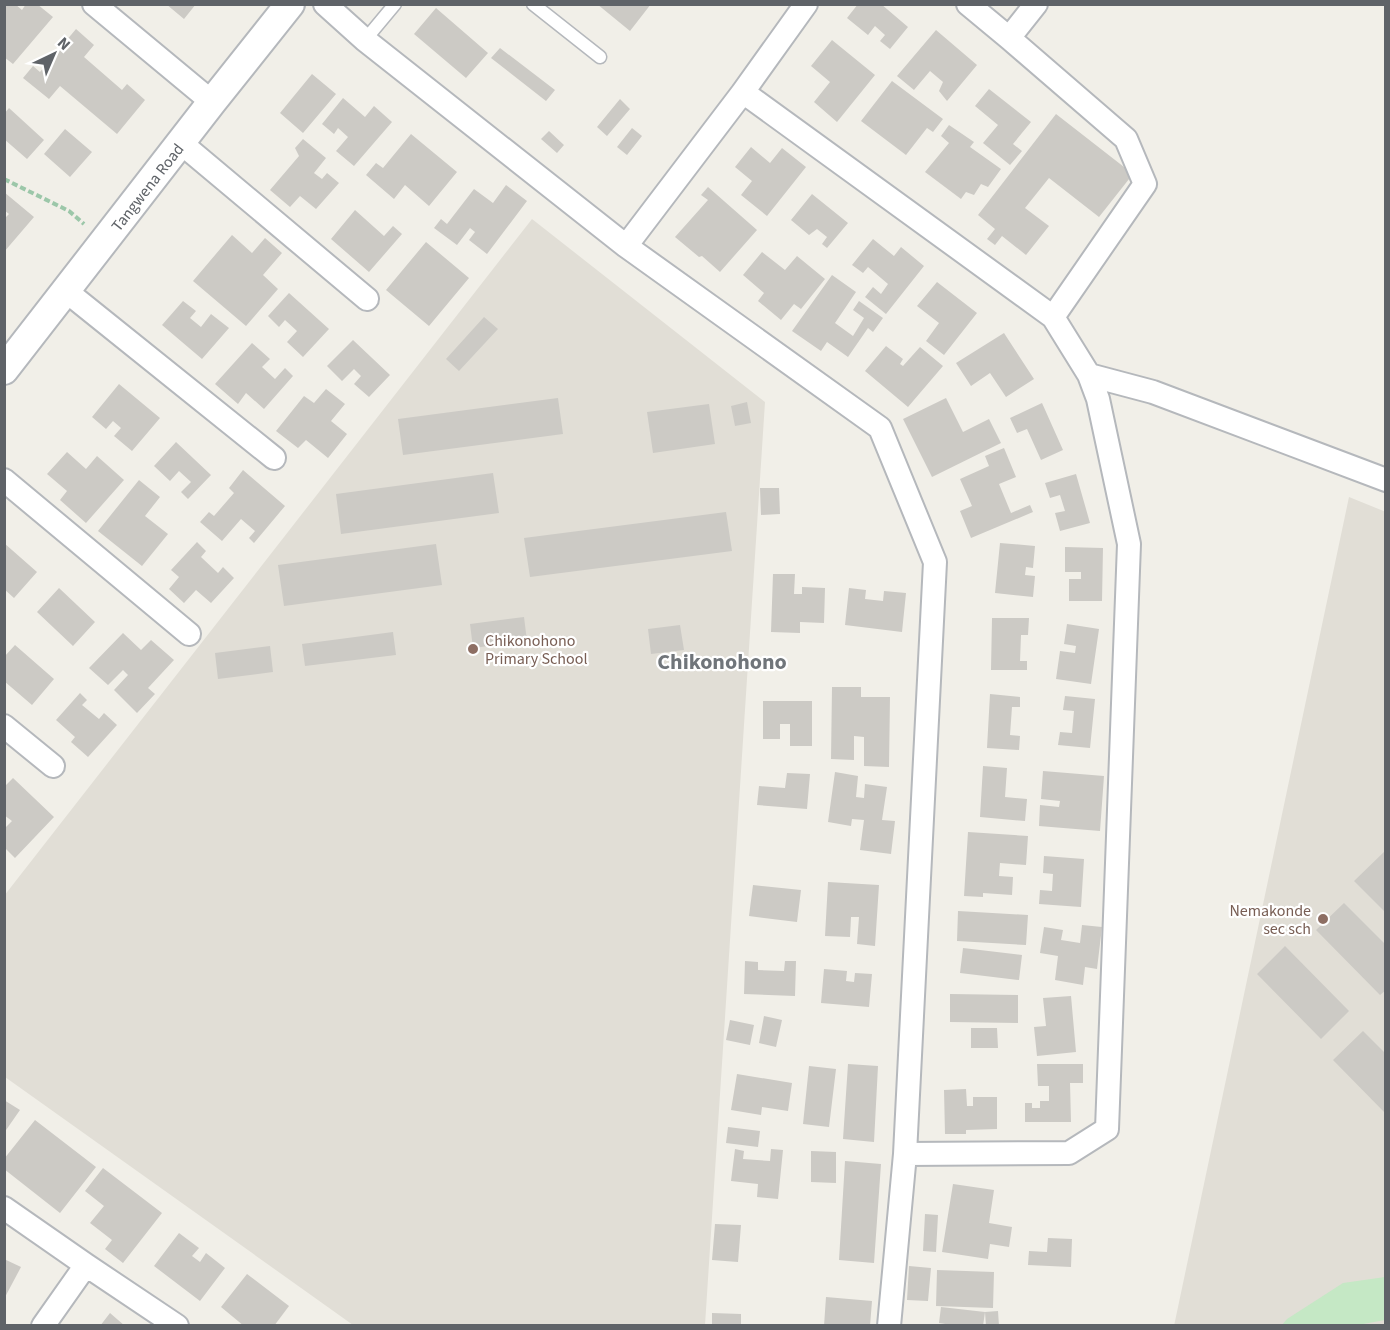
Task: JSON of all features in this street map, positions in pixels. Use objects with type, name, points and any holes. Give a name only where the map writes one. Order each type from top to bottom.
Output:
[{"type":"street","name":"Tangwena Road","points":[[4,370],[290,4]]},
{"type":"street","points":[[325,4],[364,40],[626,246],[879,428],[935,562],[905,1154],[889,1326]]},
{"type":"street","points":[[626,246],[743,92],[806,4]]},
{"type":"street","points":[[968,4],[1126,139],[1145,184],[1053,317]]},
{"type":"street","points":[[1010,38],[1035,4]]},
{"type":"street","points":[[95,5],[212,102]]},
{"type":"street","points":[[743,92],[1053,317],[1089,375],[1098,399],[1129,544],[1107,1129],[1070,1153],[905,1154]]},
{"type":"street","points":[[181,143],[367,299]]},
{"type":"street","points":[[66,291],[274,458]]},
{"type":"street","points":[[1089,375],[1153,392],[1386,480]]},
{"type":"street","points":[[4,480],[189,634]]},
{"type":"street","points":[[4,726],[53,766]]},
{"type":"street","points":[[4,1208],[177,1326]]},
{"type":"street","points":[[43,1326],[86,1265]]},
{"type":"lane","points":[[364,40],[395,4]]},
{"type":"lane","points":[[533,4],[600,57]]},
{"type":"path","points":[[4,179],[69,211],[105,241]]},
{"type":"shaded area","name":"Chikonohono Primary School","points":[[532,219],[765,402],[705,1325],[353,1325],[5,1077],[4,896]]},
{"type":"shaded area","name":"Nemakonde sec sch","points":[[1349,497],[1386,512],[1385,1325],[1174,1326]]},
{"type":"green space","points":[[1385,1277],[1385,1320],[1358,1325],[1282,1325],[1287,1319],[1343,1283]]},
{"type":"building","points":[[4,4],[15,4],[22,10],[26,4],[37,4],[53,17],[13,64],[4,57]]},
{"type":"building","points":[[166,4],[196,4],[184,19]]},
{"type":"building","points":[[597,4],[651,4],[630,31]]},
{"type":"building","points":[[858,4],[881,4],[908,27],[890,49],[880,41],[885,35],[875,26],[868,35],[847,18]]},
{"type":"building","points":[[436,8],[488,53],[466,78],[414,34]]},
{"type":"building","points":[[76,29],[94,45],[84,57],[122,90],[127,84],[145,100],[117,134],[60,86],[49,99],[23,78],[33,66],[40,72]]},
{"type":"building","points":[[936,30],[977,65],[947,101],[939,91],[943,82],[930,71],[914,90],[897,76]]},
{"type":"building","points":[[832,40],[875,75],[837,122],[814,102],[830,82],[811,66]]},
{"type":"building","points":[[500,48],[555,90],[546,101],[491,58]]},
{"type":"building","points":[[312,74],[336,94],[303,133],[280,113]]},
{"type":"building","points":[[892,81],[943,119],[933,132],[927,128],[906,155],[861,121]]},
{"type":"building","points":[[989,89],[1031,122],[1013,144],[1022,151],[1010,165],[983,143],[998,125],[975,106]]},
{"type":"building","points":[[343,98],[365,117],[374,106],[392,122],[354,166],[336,151],[348,137],[338,128],[334,134],[322,124]]},
{"type":"building","points":[[620,99],[630,109],[607,136],[597,127]]},
{"type":"building","points":[[9,108],[44,140],[27,159],[4,139],[4,114]]},
{"type":"building","points":[[1056,114],[1133,174],[1099,217],[1049,178],[1025,208],[1049,226],[1026,255],[1002,236],[995,245],[987,239],[995,229],[978,215]]},
{"type":"building","points":[[949,125],[974,142],[970,147],[1001,169],[988,187],[981,184],[974,195],[966,192],[961,199],[925,172],[949,143],[941,136]]},
{"type":"building","points":[[632,128],[642,136],[627,155],[617,147]]},
{"type":"building","points":[[65,129],[92,152],[70,177],[44,154]]},
{"type":"building","points":[[549,131],[564,145],[557,153],[541,139]]},
{"type":"building","points":[[411,134],[457,172],[429,206],[405,185],[394,199],[366,175],[376,163],[383,168]]},
{"type":"building","points":[[303,139],[326,158],[314,173],[322,179],[327,173],[339,183],[316,209],[300,196],[290,207],[270,190],[299,156],[295,148]]},
{"type":"building","points":[[751,147],[770,163],[782,148],[806,167],[767,216],[741,195],[752,181],[735,167]]},
{"type":"building","points":[[506,185],[527,201],[487,254],[469,240],[475,232],[470,228],[457,245],[434,228],[441,219],[447,224],[474,189],[493,203]]},
{"type":"building","points":[[708,187],[757,230],[720,272],[675,237],[708,200],[701,195]]},
{"type":"building","points":[[4,192],[34,217],[4,252],[4,219],[9,214],[4,210]]},
{"type":"building","points":[[812,194],[848,223],[827,248],[822,244],[827,237],[817,229],[809,235],[791,220]]},
{"type":"building","points":[[355,210],[384,236],[393,226],[402,234],[369,272],[331,239]]},
{"type":"building","points":[[232,235],[252,253],[265,238],[282,253],[263,275],[278,289],[246,326],[193,281]]},
{"type":"building","points":[[873,239],[894,256],[901,247],[924,266],[886,314],[865,297],[873,287],[881,294],[888,284],[868,267],[863,273],[852,265]]},
{"type":"building","points":[[426,242],[469,278],[429,326],[386,290]]},
{"type":"building","points":[[762,252],[785,270],[797,256],[825,279],[801,309],[794,304],[781,320],[758,301],[764,293],[743,275]]},
{"type":"building","points":[[832,275],[856,292],[835,323],[853,336],[864,318],[853,310],[859,301],[883,318],[873,332],[868,328],[848,357],[827,342],[821,351],[792,331]]},
{"type":"building","points":[[937,282],[977,313],[944,355],[926,341],[939,323],[917,306]]},
{"type":"building","points":[[289,293],[329,329],[303,357],[287,342],[297,331],[285,320],[279,327],[268,316]]},
{"type":"building","points":[[183,301],[196,311],[190,318],[201,327],[211,314],[229,328],[202,359],[162,325]]},
{"type":"building","points":[[484,317],[498,329],[459,371],[446,359]]},
{"type":"building","points":[[1004,333],[1034,379],[1006,397],[990,373],[971,386],[956,363]]},
{"type":"building","points":[[353,340],[390,375],[369,397],[354,384],[361,376],[354,369],[342,381],[327,366]]},
{"type":"building","points":[[252,343],[270,359],[262,367],[275,379],[285,368],[293,376],[264,409],[246,393],[238,404],[215,384]]},
{"type":"building","points":[[886,346],[903,359],[900,364],[903,366],[920,347],[943,366],[908,407],[865,371]]},
{"type":"building","points":[[119,384],[160,418],[132,451],[114,436],[121,428],[113,421],[106,429],[92,417]]},
{"type":"building","points":[[326,389],[345,404],[331,421],[347,434],[328,458],[306,440],[298,448],[276,431],[304,396],[314,403]]},
{"type":"building","points":[[558,398],[563,434],[403,455],[398,419]]},
{"type":"building","points":[[946,398],[963,432],[989,419],[1001,443],[932,477],[903,419]]},
{"type":"building","points":[[747,402],[751,423],[735,426],[731,406]]},
{"type":"building","points":[[1042,403],[1063,450],[1041,460],[1027,429],[1017,433],[1010,418]]},
{"type":"building","points":[[709,404],[715,444],[653,453],[647,412]]},
{"type":"building","points":[[176,442],[211,475],[188,499],[181,492],[191,482],[179,471],[170,481],[154,466]]},
{"type":"building","points":[[1004,448],[1016,477],[999,484],[1011,513],[1030,505],[1033,512],[971,538],[960,511],[972,506],[960,479],[989,466],[985,456]]},
{"type":"building","points":[[67,452],[86,469],[97,456],[124,480],[86,523],[60,500],[67,491],[47,474]]},
{"type":"building","points":[[243,470],[285,506],[254,543],[249,538],[255,531],[241,519],[222,541],[200,522],[209,512],[214,516],[234,493],[229,488]]},
{"type":"building","points":[[493,473],[499,513],[341,534],[336,494]]},
{"type":"building","points":[[1076,474],[1090,523],[1060,531],[1055,513],[1065,511],[1060,495],[1050,498],[1045,483]]},
{"type":"building","points":[[139,480],[160,497],[145,516],[168,534],[142,566],[98,531]]},
{"type":"building","points":[[760,488],[779,488],[780,514],[761,515]]},
{"type":"building","points":[[726,512],[732,551],[530,577],[524,538]]},
{"type":"building","points":[[197,542],[206,551],[201,557],[218,573],[223,567],[234,578],[211,603],[196,590],[184,603],[169,589],[179,577],[171,570]]},
{"type":"building","points":[[4,543],[37,572],[14,598],[4,589]]},
{"type":"building","points":[[1000,543],[1035,546],[1033,568],[1026,567],[1025,575],[1035,576],[1033,597],[995,593]]},
{"type":"building","points":[[436,544],[442,585],[284,606],[278,565]]},
{"type":"building","points":[[1065,547],[1103,548],[1102,601],[1069,601],[1069,579],[1081,579],[1081,572],[1065,572]]},
{"type":"building","points":[[773,574],[795,574],[794,594],[802,594],[802,587],[825,588],[824,623],[800,622],[800,633],[771,632]]},
{"type":"building","points":[[59,588],[95,622],[73,646],[37,612]]},
{"type":"building","points":[[849,588],[866,590],[865,599],[883,601],[884,591],[906,593],[902,632],[845,625]]},
{"type":"building","points":[[524,617],[527,641],[473,648],[470,624]]},
{"type":"building","points":[[992,618],[1029,618],[1028,635],[1021,635],[1020,661],[1027,661],[1027,670],[991,670]]},
{"type":"building","points":[[1067,624],[1099,629],[1091,684],[1056,679],[1060,651],[1075,653],[1076,646],[1064,644]]},
{"type":"building","points":[[680,625],[684,650],[651,654],[648,629]]},
{"type":"building","points":[[393,632],[396,655],[305,666],[302,644]]},
{"type":"building","points":[[123,633],[141,650],[151,640],[174,660],[148,688],[155,694],[137,713],[114,690],[128,675],[123,670],[108,685],[89,668]]},
{"type":"building","points":[[15,645],[54,679],[32,705],[4,681],[4,657]]},
{"type":"building","points":[[270,646],[273,672],[218,679],[215,653]]},
{"type":"building","points":[[832,687],[861,687],[861,697],[890,697],[889,767],[864,766],[864,737],[854,736],[854,760],[831,759]]},
{"type":"building","points":[[80,693],[87,700],[82,705],[99,719],[104,713],[117,725],[88,757],[71,742],[75,737],[56,720]]},
{"type":"building","points":[[990,694],[1020,697],[1020,707],[1012,707],[1010,735],[1020,736],[1019,750],[987,748]]},
{"type":"building","points":[[1065,696],[1095,699],[1090,748],[1058,745],[1060,732],[1072,733],[1074,711],[1063,710]]},
{"type":"building","points":[[763,701],[812,701],[812,746],[790,746],[790,724],[780,724],[780,739],[763,739]]},
{"type":"building","points":[[983,766],[1007,768],[1005,797],[1027,799],[1025,821],[980,817]]},
{"type":"building","points":[[1043,771],[1104,776],[1100,831],[1039,826],[1040,805],[1059,807],[1060,801],[1041,799]]},
{"type":"building","points":[[835,772],[858,776],[856,797],[864,798],[865,784],[887,787],[882,820],[895,821],[891,854],[860,850],[864,820],[852,819],[851,826],[828,822]]},
{"type":"building","points":[[787,773],[810,774],[807,809],[757,805],[759,786],[785,788]]},
{"type":"building","points":[[13,778],[54,817],[15,858],[4,847],[4,829],[12,821],[4,815],[4,787]]},
{"type":"building","points":[[968,832],[1028,836],[1026,865],[1000,863],[999,876],[1013,877],[1012,895],[983,893],[983,897],[964,896]]},
{"type":"building","points":[[1386,850],[1386,913],[1354,881]]},
{"type":"building","points":[[1044,856],[1084,859],[1081,907],[1039,904],[1040,890],[1052,891],[1053,874],[1043,873]]},
{"type":"building","points":[[828,882],[879,885],[875,946],[857,944],[859,917],[851,917],[850,937],[825,936]]},
{"type":"building","points":[[753,885],[801,890],[797,922],[749,916]]},
{"type":"building","points":[[1344,903],[1386,945],[1386,990],[1380,995],[1316,930]]},
{"type":"building","points":[[958,911],[1028,915],[1026,945],[957,941]]},
{"type":"building","points":[[1082,925],[1102,927],[1097,969],[1085,967],[1083,985],[1055,980],[1058,956],[1040,953],[1044,927],[1063,930],[1061,940],[1080,943]]},
{"type":"building","points":[[1285,946],[1349,1011],[1321,1039],[1257,974]]},
{"type":"building","points":[[963,948],[1022,955],[1019,980],[960,973]]},
{"type":"building","points":[[745,961],[758,962],[758,970],[784,971],[785,961],[796,961],[795,996],[744,994]]},
{"type":"building","points":[[824,969],[847,971],[846,981],[854,982],[855,973],[872,974],[869,1007],[821,1003]]},
{"type":"building","points":[[950,994],[1018,995],[1018,1023],[950,1022]]},
{"type":"building","points":[[1071,996],[1076,1052],[1037,1056],[1034,1027],[1046,1026],[1043,998]]},
{"type":"building","points":[[764,1016],[782,1020],[776,1047],[759,1043]]},
{"type":"building","points":[[730,1020],[754,1025],[750,1045],[726,1040]]},
{"type":"building","points":[[971,1028],[997,1028],[998,1048],[971,1048]]},
{"type":"building","points":[[1363,1031],[1386,1054],[1386,1114],[1333,1060]]},
{"type":"building","points":[[848,1064],[878,1066],[874,1142],[843,1139]]},
{"type":"building","points":[[1037,1064],[1083,1064],[1083,1083],[1070,1083],[1071,1122],[1025,1122],[1025,1103],[1032,1103],[1032,1108],[1040,1108],[1040,1101],[1049,1101],[1049,1086],[1038,1086]]},
{"type":"building","points":[[809,1066],[836,1069],[829,1127],[803,1124]]},
{"type":"building","points":[[737,1074],[792,1083],[788,1111],[762,1107],[761,1115],[731,1110]]},
{"type":"building","points":[[966,1089],[967,1106],[973,1106],[973,1097],[997,1097],[997,1129],[966,1130],[966,1134],[945,1134],[944,1090]]},
{"type":"building","points":[[4,1100],[20,1110],[4,1133]]},
{"type":"building","points":[[35,1120],[96,1167],[60,1213],[4,1169],[4,1159]]},
{"type":"building","points":[[728,1127],[760,1131],[758,1147],[726,1143]]},
{"type":"building","points":[[735,1149],[744,1151],[743,1159],[770,1161],[771,1149],[783,1150],[778,1199],[757,1197],[758,1184],[731,1181]]},
{"type":"building","points":[[811,1151],[836,1152],[836,1183],[811,1182]]},
{"type":"building","points":[[845,1161],[881,1164],[874,1263],[839,1260]]},
{"type":"building","points":[[103,1168],[162,1213],[123,1263],[105,1249],[112,1240],[90,1223],[104,1206],[85,1191]]},
{"type":"building","points":[[953,1184],[994,1190],[989,1223],[1012,1227],[1009,1247],[990,1244],[988,1259],[942,1252]]},
{"type":"building","points":[[925,1214],[938,1215],[936,1252],[923,1251]]},
{"type":"building","points":[[715,1224],[741,1225],[738,1262],[712,1260]]},
{"type":"building","points":[[179,1233],[199,1248],[192,1256],[200,1262],[206,1253],[225,1268],[200,1301],[154,1266]]},
{"type":"building","points":[[1048,1238],[1072,1239],[1071,1267],[1028,1265],[1029,1251],[1047,1252]]},
{"type":"building","points":[[4,1259],[21,1267],[4,1299]]},
{"type":"building","points":[[909,1266],[931,1268],[928,1301],[907,1300]]},
{"type":"building","points":[[937,1270],[994,1272],[993,1308],[936,1306]]},
{"type":"building","points":[[247,1274],[289,1306],[274,1326],[244,1326],[221,1307]]},
{"type":"building","points":[[826,1297],[872,1301],[870,1326],[824,1326]]},
{"type":"building","points":[[941,1307],[985,1312],[983,1326],[939,1323]]},
{"type":"building","points":[[998,1311],[999,1326],[986,1326],[985,1312]]},
{"type":"building","points":[[110,1313],[125,1326],[100,1326]]},
{"type":"building","points":[[712,1313],[741,1314],[741,1326],[712,1326]]},
{"type":"place","name":"Chikonohono Primary School","points":[[473,649]]},
{"type":"place","name":"Nemakonde sec sch","points":[[1323,919]]},
{"type":"district","name":"Chikonohono","points":[[722,661]]}]
